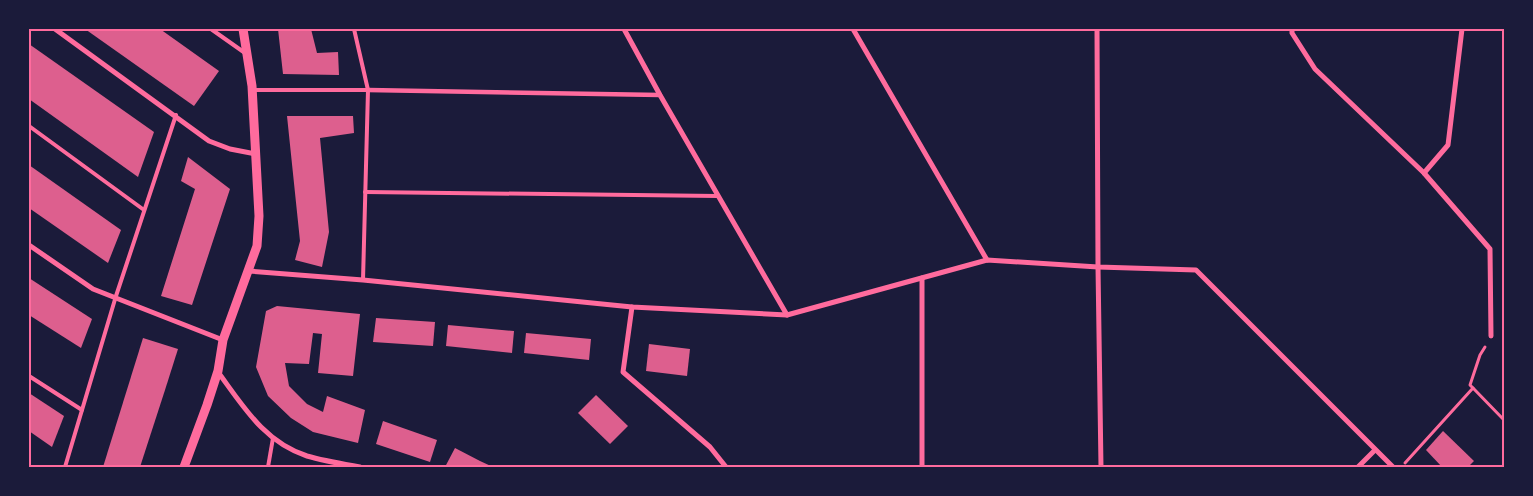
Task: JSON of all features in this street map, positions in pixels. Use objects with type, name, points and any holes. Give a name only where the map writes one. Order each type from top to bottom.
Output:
[{"type":"street","points":[[55,29],[176,115],[209,141],[230,149],[256,154]]},
{"type":"street","points":[[184,467],[218,371],[223,340],[257,246],[259,216],[252,90],[243,29]]},
{"type":"street","points":[[624,29],[787,315]]},
{"type":"street","points":[[853,29],[987,260]]},
{"type":"street","points":[[1097,29],[1101,467]]},
{"type":"street","points":[[1292,29],[1315,69],[1424,173],[1490,249],[1491,336]]},
{"type":"street","points":[[1424,173],[1448,145],[1462,29]]},
{"type":"street","points":[[368,90],[660,95]]},
{"type":"street","points":[[29,246],[93,288],[223,340]]},
{"type":"street","points":[[249,271],[363,280],[632,307],[787,315],[987,260],[1098,267],[1196,270],[1393,467]]},
{"type":"street","points":[[922,278],[922,467]]},
{"type":"street","points":[[632,307],[623,372],[710,447],[726,467]]},
{"type":"street","points":[[218,371],[256,424],[273,438],[306,456],[360,467]]},
{"type":"street","points":[[1358,467],[1375,450]]},
{"type":"lane","points":[[211,29],[247,54]]},
{"type":"lane","points":[[354,29],[368,90],[363,280]]},
{"type":"lane","points":[[252,90],[368,90]]},
{"type":"lane","points":[[65,467],[116,296],[176,115]]},
{"type":"lane","points":[[29,126],[144,210]]},
{"type":"lane","points":[[366,192],[718,196]]},
{"type":"lane","points":[[29,376],[82,410]]},
{"type":"lane","points":[[268,467],[273,438]]},
{"type":"path","points":[[1491,336],[1478,362],[1470,385],[1504,420]]},
{"type":"path","points":[[1401,467],[1473,388]]},
{"type":"building","points":[[85,29],[160,29],[219,71],[194,106]]},
{"type":"building","points":[[278,29],[311,29],[317,53],[338,52],[339,75],[283,74]]},
{"type":"building","points":[[29,44],[154,132],[138,177],[29,99]]},
{"type":"building","points":[[287,116],[353,116],[354,133],[320,138],[329,232],[322,267],[295,260],[300,241]]},
{"type":"building","points":[[188,157],[230,189],[192,305],[161,296],[195,189],[181,181]]},
{"type":"building","points":[[29,165],[121,230],[108,263],[29,208]]},
{"type":"building","points":[[29,278],[92,319],[81,348],[29,315]]},
{"type":"building","points":[[277,306],[360,314],[353,376],[318,373],[322,334],[313,333],[309,364],[285,363],[289,386],[307,404],[323,412],[327,396],[365,410],[358,443],[313,432],[291,418],[268,396],[256,367],[266,311]]},
{"type":"building","points":[[376,318],[435,322],[433,346],[373,342]]},
{"type":"building","points":[[448,325],[514,331],[512,353],[446,346]]},
{"type":"building","points":[[526,333],[591,339],[589,360],[524,353]]},
{"type":"building","points":[[143,338],[178,349],[140,467],[103,467]]},
{"type":"building","points":[[649,344],[690,349],[687,376],[646,371]]},
{"type":"building","points":[[29,393],[64,416],[52,447],[29,431]]},
{"type":"building","points":[[596,395],[628,426],[610,444],[578,413]]},
{"type":"building","points":[[383,421],[437,440],[430,462],[376,444]]},
{"type":"building","points":[[1443,431],[1474,461],[1468,467],[1442,467],[1426,450]]},
{"type":"building","points":[[455,448],[480,461],[493,467],[445,467]]}]
